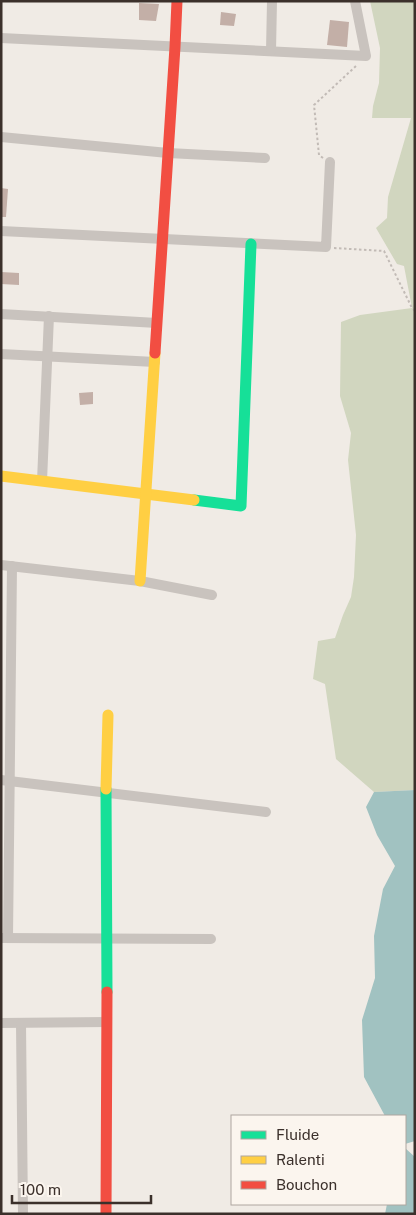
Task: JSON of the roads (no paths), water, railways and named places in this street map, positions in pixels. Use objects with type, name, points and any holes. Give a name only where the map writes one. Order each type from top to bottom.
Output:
[{"type":"street","points":[[140,581],[176,47],[177,1]]},
{"type":"street","points":[[271,51],[272,1]]},
{"type":"street","points":[[1,38],[366,56],[355,1]]},
{"type":"street","points":[[1,137],[168,153],[265,158]]},
{"type":"street","points":[[1,231],[326,247],[330,162]]},
{"type":"street","points":[[1,476],[242,506],[251,244]]},
{"type":"street","points":[[1,314],[157,323]]},
{"type":"street","points":[[42,482],[49,316]]},
{"type":"street","points":[[1,354],[155,362]]},
{"type":"street","points":[[211,939],[5,938],[7,566],[140,581],[212,595]]},
{"type":"street","points":[[106,1214],[106,793],[108,715]]},
{"type":"street","points":[[6,781],[266,812]]},
{"type":"street","points":[[1,1023],[107,1022]]},
{"type":"street","points":[[22,1024],[23,1214]]},
{"type":"water","points":[[415,790],[415,1141],[406,1144],[406,1115],[384,1115],[364,1077],[362,1020],[375,978],[374,936],[383,889],[395,866],[377,835],[366,807],[374,792]]},
{"type":"water","points":[[406,1149],[415,1157],[415,1214],[385,1214],[387,1205],[406,1205]]}]
